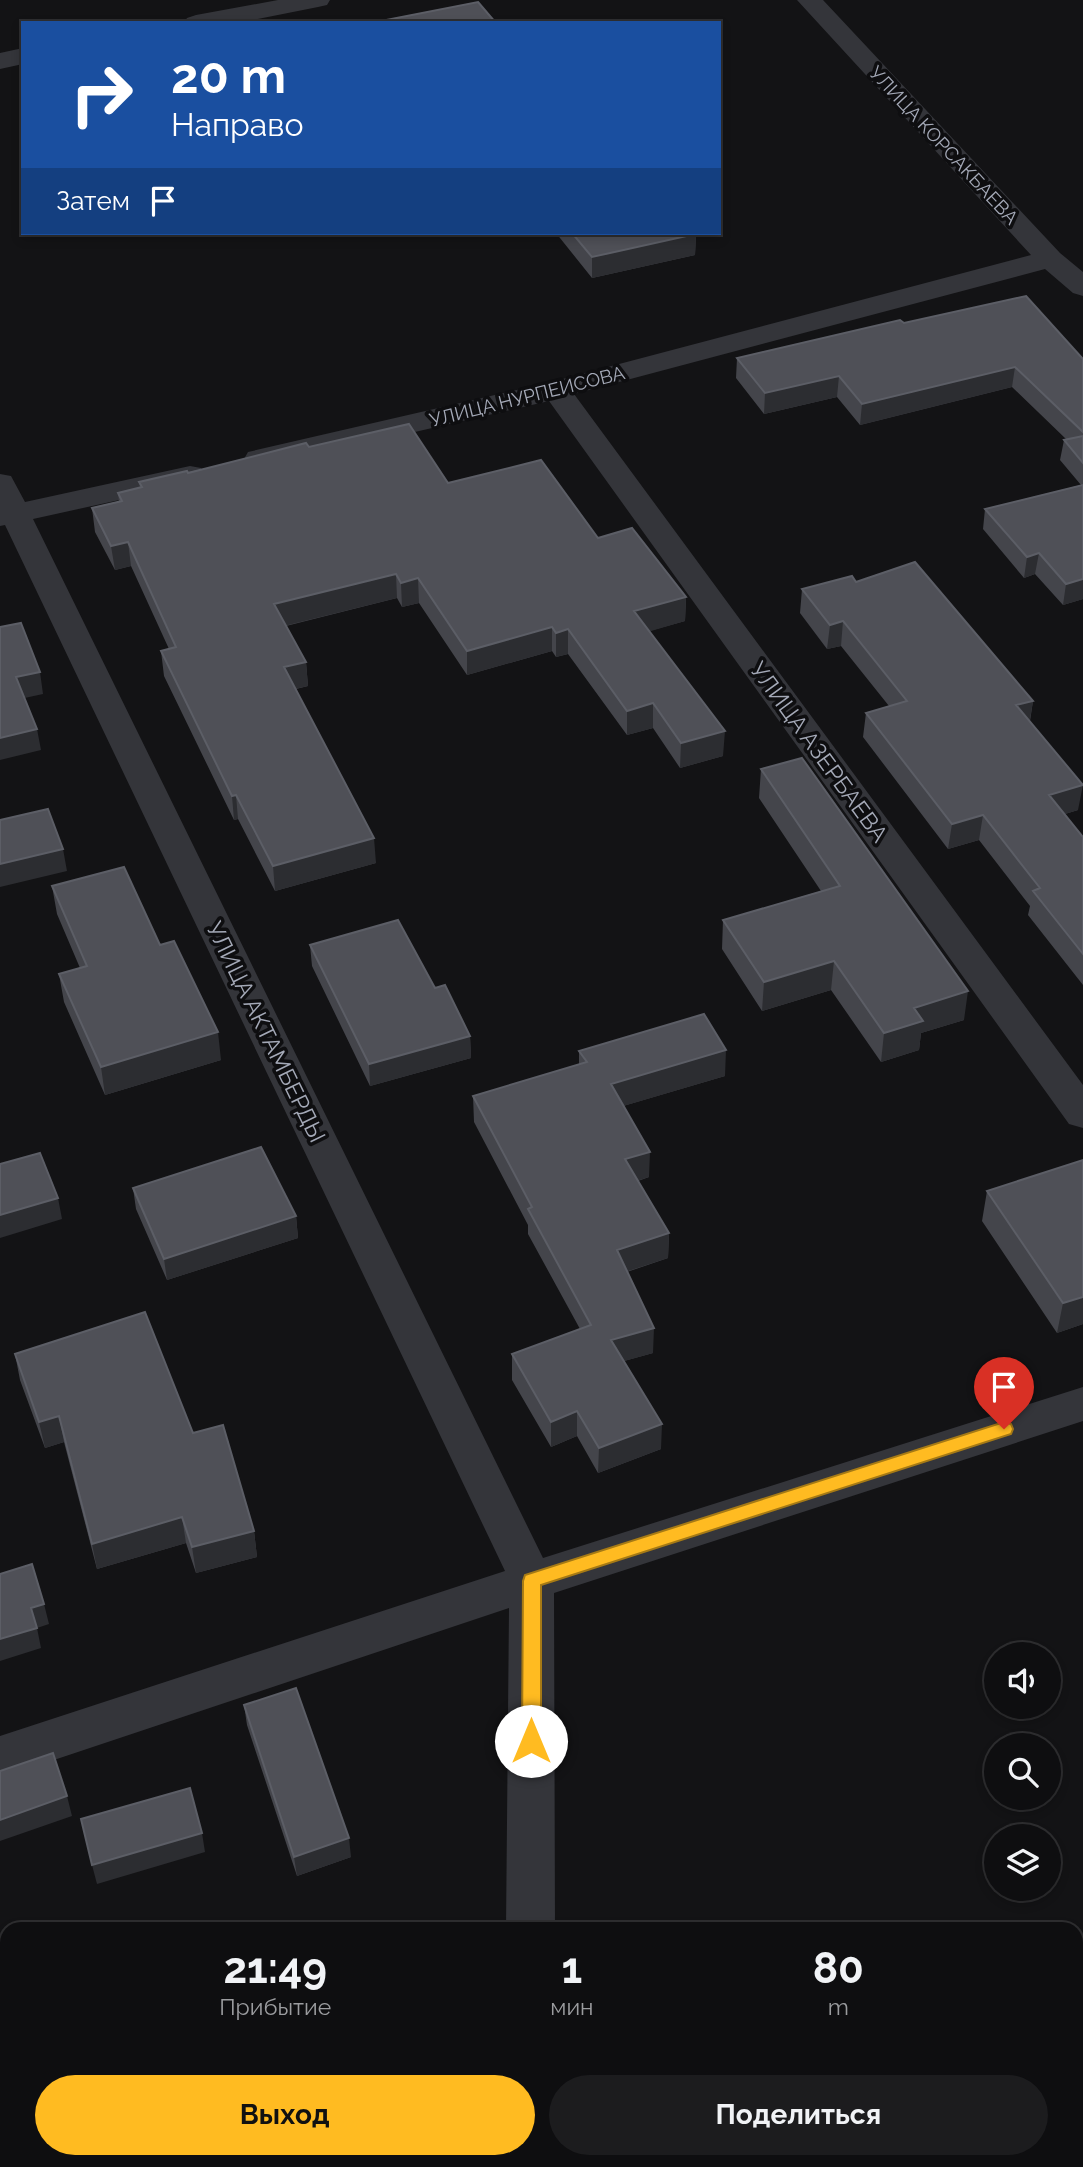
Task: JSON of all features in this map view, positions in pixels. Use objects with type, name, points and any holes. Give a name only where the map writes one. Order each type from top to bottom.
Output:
[{"type":"street","points":[[203,21],[266,4],[317,0]]},
{"type":"street","name":"УЛИЦА КОРСАКБАЕВА","points":[[808,0],[1050,259],[1083,287]]},
{"type":"street","points":[[0,61],[21,56]]},
{"type":"street","name":"УЛИЦА НУРПЕИСОВА","points":[[5,505],[225,467],[556,390],[1050,259]]},
{"type":"street","name":"УЛИЦА АЗЕРБАЕВА","points":[[556,390],[1083,1114]]},
{"type":"street","name":"УЛИЦА АКТАМБЕРДЫ","points":[[5,505],[532,1581]]},
{"type":"street","points":[[0,1758],[532,1581],[1083,1404]]},
{"type":"street","points":[[531,1922],[532,1581]]},
{"type":"building","points":[[478,2],[494,21],[381,21]]},
{"type":"building","points":[[574,235],[691,235],[592,257]]},
{"type":"building","points":[[1026,296],[1083,359],[1083,432],[1015,367],[862,404],[839,376],[765,393],[737,358],[900,320],[904,323]]},
{"type":"building","points":[[409,424],[448,483],[541,460],[598,538],[632,528],[686,597],[634,611],[725,731],[681,743],[653,703],[627,711],[568,629],[556,633],[552,627],[467,651],[418,578],[401,583],[396,574],[274,604],[306,662],[284,667],[374,838],[273,866],[236,795],[232,796],[161,651],[176,647],[128,542],[111,546],[92,508],[122,501],[118,493],[142,487],[139,482],[187,471],[188,473],[306,443],[309,447]]},
{"type":"building","points":[[1083,436],[1083,463],[1064,440]]},
{"type":"building","points":[[1083,485],[1083,579],[1066,584],[1039,553],[1027,557],[985,509]]},
{"type":"building","points":[[915,562],[1033,701],[1016,705],[1083,785],[1049,795],[1083,837],[1083,954],[1033,891],[1040,888],[983,815],[952,824],[866,713],[907,701],[843,621],[830,625],[802,589],[852,576],[856,582]]},
{"type":"building","points":[[21,623],[40,672],[16,677],[37,729],[0,738],[0,627]]},
{"type":"building","points":[[802,758],[968,991],[914,1008],[923,1021],[884,1033],[834,961],[764,982],[723,920],[840,886],[761,769]]},
{"type":"building","points":[[48,809],[63,849],[0,864],[0,820]]},
{"type":"building","points":[[124,867],[160,945],[174,941],[218,1032],[101,1067],[59,974],[87,966],[52,886]]},
{"type":"building","points":[[398,920],[435,988],[445,985],[470,1036],[369,1064],[310,945]]},
{"type":"building","points":[[704,1014],[726,1050],[611,1084],[650,1152],[625,1159],[669,1233],[617,1250],[654,1328],[611,1340],[662,1424],[599,1448],[577,1411],[551,1422],[512,1354],[591,1325],[528,1209],[532,1207],[473,1096],[587,1062],[579,1051]]},
{"type":"building","points":[[261,1147],[296,1216],[164,1259],[133,1188]]},
{"type":"building","points":[[40,1153],[58,1198],[0,1215],[0,1164]]},
{"type":"building","points":[[1083,1160],[1083,1297],[1063,1303],[987,1191]]},
{"type":"building","points":[[145,1312],[193,1433],[223,1425],[254,1531],[192,1547],[182,1517],[92,1544],[59,1416],[39,1422],[15,1354]]},
{"type":"building","points":[[32,1564],[44,1604],[31,1608],[37,1628],[0,1639],[0,1574]]},
{"type":"building","points":[[296,1688],[349,1838],[294,1857],[244,1705]]},
{"type":"building","points":[[53,1753],[67,1796],[0,1820],[0,1771]]},
{"type":"building","points":[[190,1788],[202,1833],[92,1865],[81,1819]]},
{"type":"route","points":[[531,1741],[532,1581],[1004,1429]]}]
